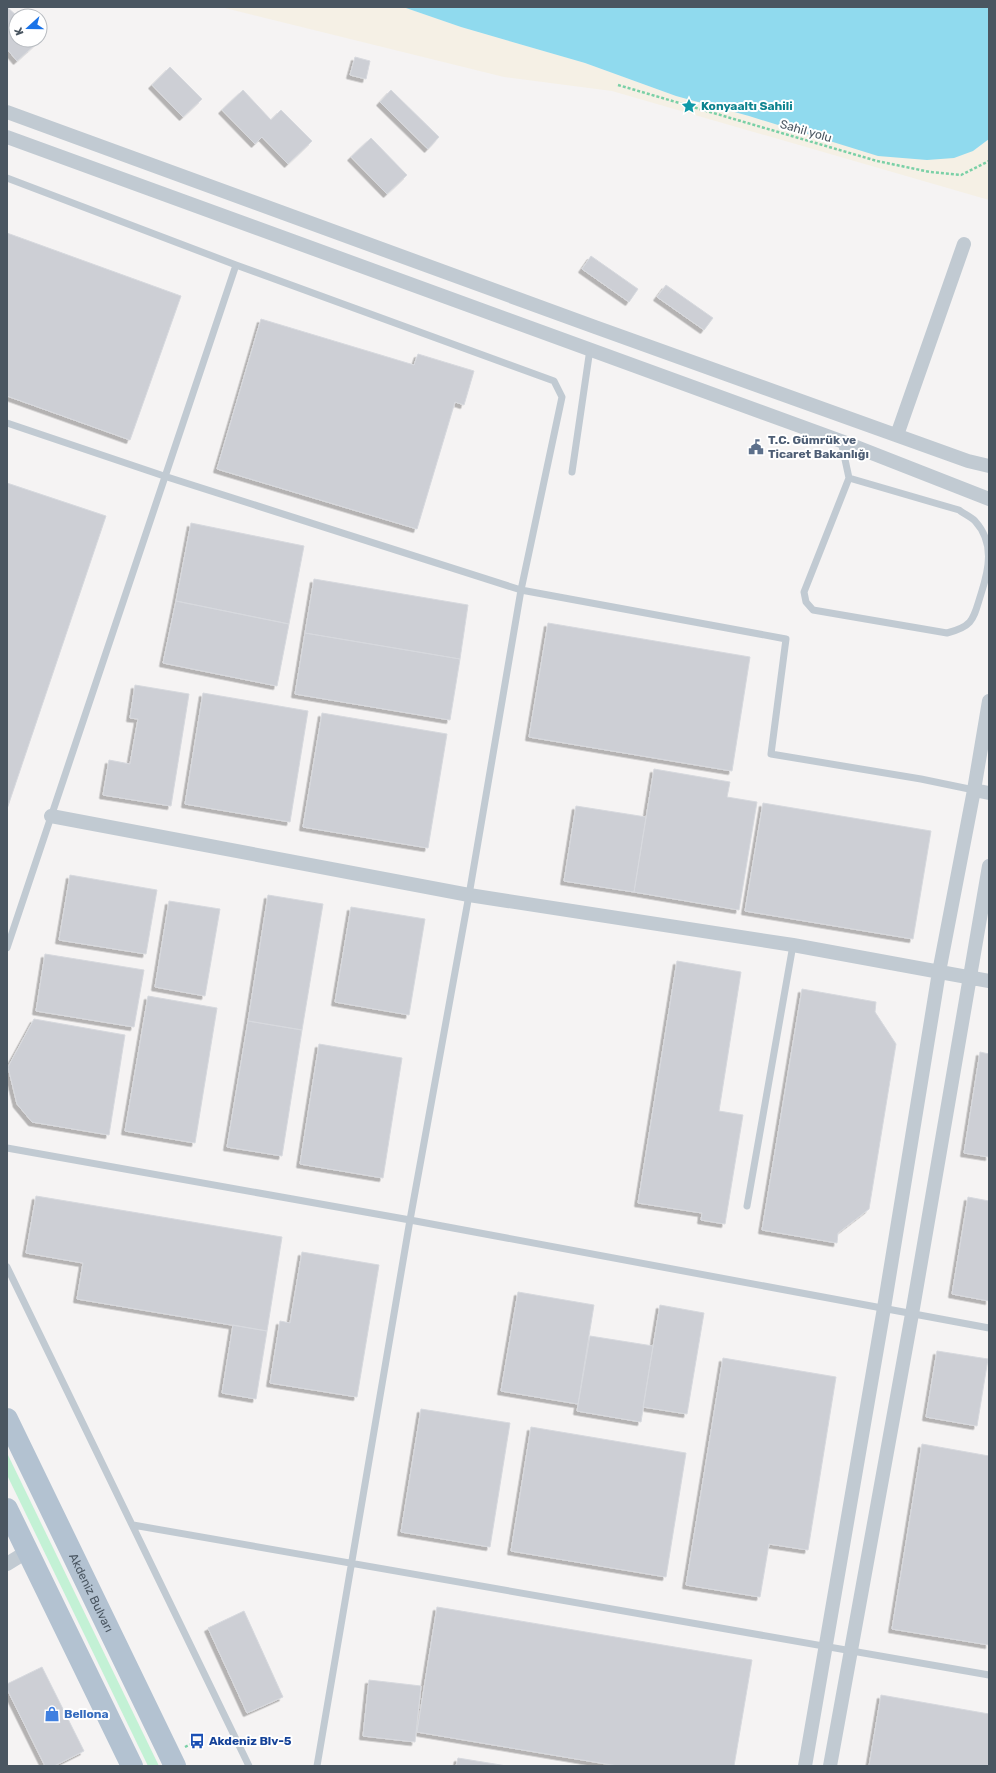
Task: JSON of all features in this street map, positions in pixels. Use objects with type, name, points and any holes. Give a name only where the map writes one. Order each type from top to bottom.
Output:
[{"type":"main road","name":"Akdeniz Bulvarı","points":[[7,1419],[175,1766]]},
{"type":"main road","points":[[7,1509],[132,1766]]},
{"type":"street","points":[[7,112],[968,461],[989,466]]},
{"type":"street","points":[[7,138],[841,441],[989,500]]},
{"type":"street","points":[[279,236],[286,214]]},
{"type":"street","points":[[302,244],[310,222]]},
{"type":"street","points":[[897,435],[964,244]]},
{"type":"street","points":[[805,1766],[884,1308],[939,972],[974,790],[986,738],[989,701]]},
{"type":"street","points":[[974,790],[989,793]]},
{"type":"street","points":[[51,816],[469,895],[793,945],[989,981]]},
{"type":"street","points":[[830,1766],[852,1652],[912,1314],[989,866]]},
{"type":"street","points":[[7,1564],[28,1551]]},
{"type":"lane","points":[[7,178],[236,265],[554,381],[562,397],[521,590],[469,895],[410,1220],[317,1766]]},
{"type":"lane","points":[[7,948],[236,265]]},
{"type":"lane","points":[[572,472],[590,349]]},
{"type":"lane","points":[[7,423],[164,476],[521,590],[786,639],[771,754],[921,779],[974,790]]},
{"type":"lane","points":[[841,441],[849,478],[804,592],[806,602],[813,610],[947,633],[962,629],[974,618],[989,571],[989,550],[986,533],[975,521],[959,510],[849,478]]},
{"type":"lane","points":[[747,1206],[793,945]]},
{"type":"lane","points":[[7,1148],[410,1220],[989,1328]]},
{"type":"lane","points":[[7,1267],[250,1766]]},
{"type":"lane","points":[[133,1525],[989,1675]]},
{"type":"path","name":"Sahil yolu","points":[[618,85],[877,161],[930,172],[961,175],[989,161]]},
{"type":"green space","points":[[7,1453],[159,1766],[148,1766],[7,1475]]},
{"type":"sand","name":"Konyaaltı Sahili","points":[[221,7],[403,7],[461,27],[585,63],[676,96],[749,116],[973,151],[989,139],[989,200],[612,91],[504,77]]},
{"type":"water","points":[[403,7],[989,7],[989,139],[973,151],[954,158],[927,160],[878,156],[749,116],[676,96],[585,63],[461,27]]},
{"type":"building","points":[[7,7],[8,48],[31,48],[17,61],[7,49]]},
{"type":"building","points":[[355,57],[370,61],[366,79],[350,75]]},
{"type":"building","points":[[170,67],[202,99],[183,117],[152,85]]},
{"type":"building","points":[[243,90],[271,120],[281,110],[312,141],[288,164],[262,137],[255,144],[222,110]]},
{"type":"building","points":[[391,90],[439,137],[428,149],[380,102]]},
{"type":"building","points":[[371,138],[407,175],[387,194],[351,157]]},
{"type":"building","points":[[7,233],[181,296],[130,440],[7,396]]},
{"type":"building","points":[[591,256],[638,289],[629,302],[582,269]]},
{"type":"building","points":[[666,285],[713,318],[704,330],[657,297]]},
{"type":"building","points":[[261,319],[414,365],[418,354],[474,371],[464,405],[455,402],[417,529],[217,469]]},
{"type":"building","points":[[7,483],[106,516],[7,809]]},
{"type":"building","points":[[191,523],[304,546],[289,624],[176,601]]},
{"type":"building","points":[[314,579],[468,605],[460,659],[305,633]]},
{"type":"building","points":[[176,601],[289,624],[277,686],[163,663]]},
{"type":"building","points":[[548,623],[750,657],[732,771],[529,737]]},
{"type":"building","points":[[305,633],[460,659],[450,720],[295,694]]},
{"type":"building","points":[[135,685],[189,694],[171,806],[103,795],[109,760],[130,764],[138,719],[130,718]]},
{"type":"building","points":[[203,693],[308,711],[290,822],[185,804]]},
{"type":"building","points":[[322,713],[447,734],[428,848],[303,827]]},
{"type":"building","points":[[654,769],[730,782],[727,797],[757,802],[739,910],[634,892]]},
{"type":"building","points":[[763,803],[931,831],[913,939],[745,911]]},
{"type":"building","points":[[576,806],[646,817],[634,892],[564,881]]},
{"type":"building","points":[[70,875],[157,890],[146,954],[59,940]]},
{"type":"building","points":[[268,895],[323,904],[302,1030],[248,1021]]},
{"type":"building","points":[[169,901],[220,909],[205,996],[155,987]]},
{"type":"building","points":[[351,907],[425,919],[409,1015],[335,1002]]},
{"type":"building","points":[[45,954],[144,970],[134,1027],[36,1011]]},
{"type":"building","points":[[677,961],[741,972],[719,1111],[743,1115],[725,1224],[701,1220],[702,1213],[638,1203]]},
{"type":"building","points":[[802,989],[876,1002],[875,1012],[896,1044],[869,1209],[838,1233],[837,1243],[762,1230]]},
{"type":"building","points":[[148,996],[217,1008],[195,1143],[125,1131]]},
{"type":"building","points":[[34,1019],[125,1035],[109,1135],[32,1122],[17,1104],[8,1067]]},
{"type":"building","points":[[248,1021],[302,1030],[282,1156],[227,1147]]},
{"type":"building","points":[[319,1044],[402,1058],[383,1178],[300,1164]]},
{"type":"building","points":[[980,1052],[989,1054],[989,1157],[964,1153]]},
{"type":"building","points":[[36,1196],[282,1237],[267,1331],[77,1299],[83,1263],[26,1253]]},
{"type":"building","points":[[968,1197],[989,1201],[989,1301],[952,1294]]},
{"type":"building","points":[[302,1252],[379,1265],[357,1397],[270,1383],[280,1321],[290,1323]]},
{"type":"building","points":[[518,1292],[594,1305],[578,1404],[501,1391]]},
{"type":"building","points":[[660,1305],[704,1313],[687,1414],[643,1407]]},
{"type":"building","points":[[233,1325],[267,1331],[256,1399],[222,1393]]},
{"type":"building","points":[[590,1336],[653,1346],[641,1422],[577,1411]]},
{"type":"building","points":[[937,1351],[988,1359],[977,1426],[926,1417]]},
{"type":"building","points":[[723,1358],[836,1377],[808,1550],[769,1544],[760,1597],[686,1585]]},
{"type":"building","points":[[421,1409],[510,1423],[490,1547],[401,1532]]},
{"type":"building","points":[[531,1427],[686,1453],[666,1577],[511,1551]]},
{"type":"building","points":[[922,1444],[989,1456],[989,1645],[892,1629]]},
{"type":"building","points":[[437,1607],[752,1660],[734,1766],[618,1766],[417,1732]]},
{"type":"building","points":[[244,1611],[283,1697],[247,1713],[208,1628]]},
{"type":"building","points":[[42,1667],[84,1751],[54,1766],[45,1766],[7,1689],[7,1684]]},
{"type":"building","points":[[369,1680],[421,1686],[415,1742],[363,1736]]},
{"type":"building","points":[[881,1695],[989,1714],[989,1766],[869,1766]]},
{"type":"building","points":[[458,1758],[507,1766],[456,1766]]},
{"type":"place","name":"Konyaaltı Sahili","points":[[689,106]]},
{"type":"place","name":"T.C. Gümrük ve Ticaret Bakanlığı","points":[[756,447]]},
{"type":"place","name":"Bellona","points":[[52,1714]]},
{"type":"place","name":"Akdeniz Blv-5","points":[[197,1741]]}]
